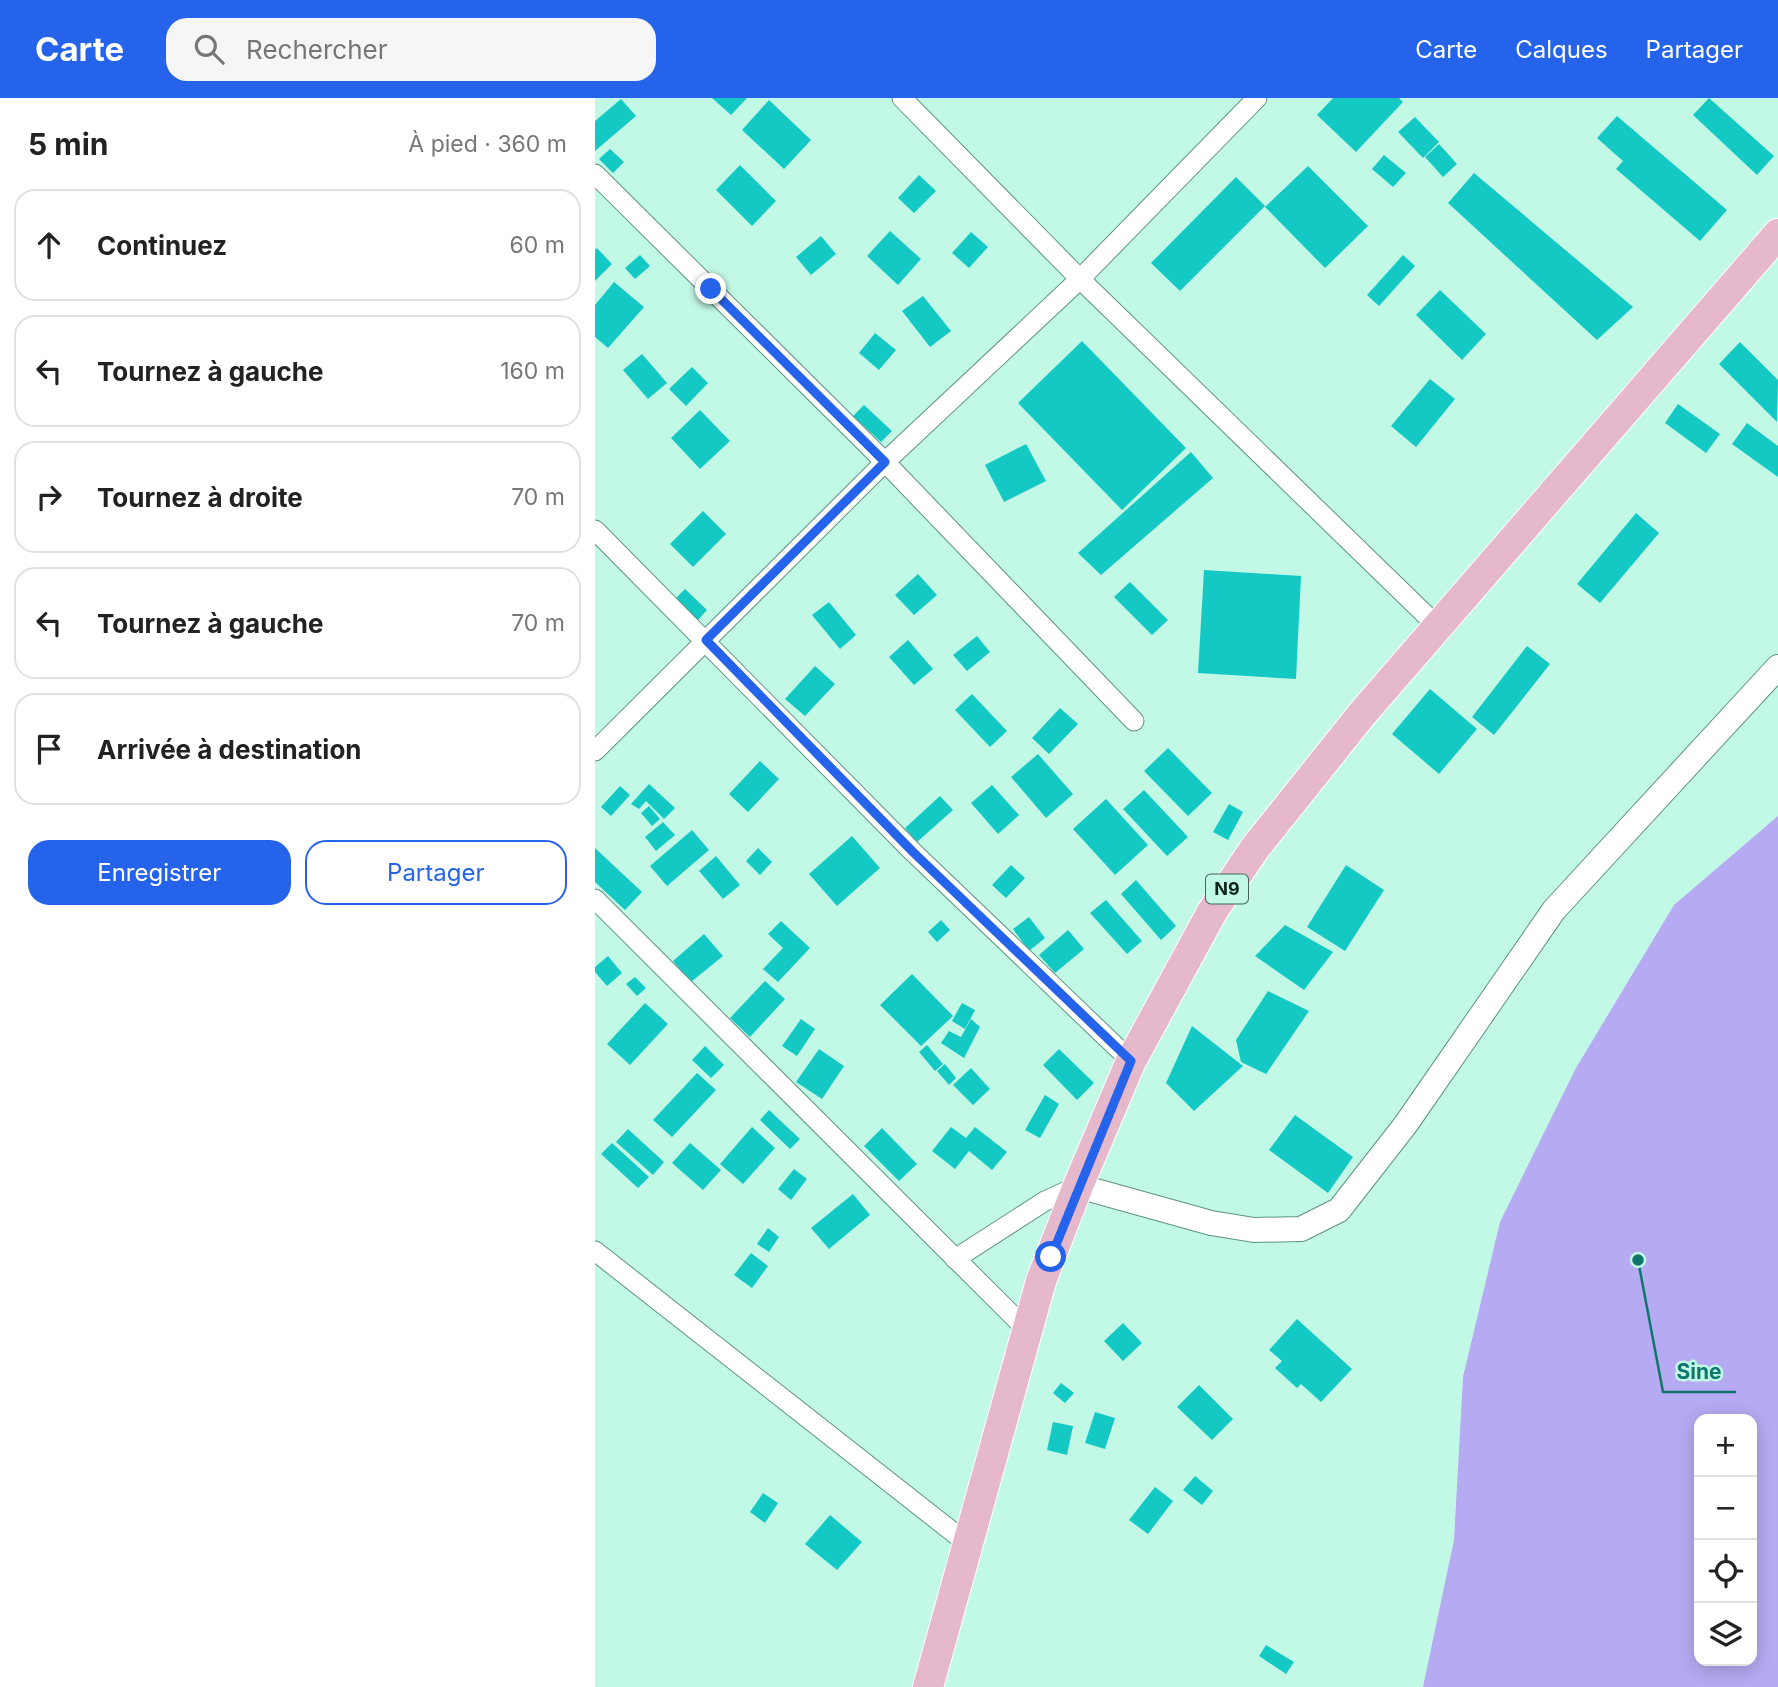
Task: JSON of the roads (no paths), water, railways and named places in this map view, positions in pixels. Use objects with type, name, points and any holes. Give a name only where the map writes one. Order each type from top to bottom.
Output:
[{"type":"main road","name":"N9","points":[[928,1687],[1041,1281],[1131,1061],[1212,912],[1255,848],[1436,625],[1778,234]]},
{"type":"street","points":[[902,98],[1080,279],[1436,625]]},
{"type":"street","points":[[595,751],[885,462],[1080,279],[1257,98]]},
{"type":"street","points":[[595,174],[885,462],[1134,721]]},
{"type":"street","points":[[595,530],[913,852],[1131,1061]]},
{"type":"street","points":[[955,1259],[1045,1201],[1078,1186],[1211,1223],[1254,1230],[1301,1229],[1339,1210],[1406,1124],[1554,910],[1778,667]]},
{"type":"street","points":[[595,899],[1027,1330]]},
{"type":"street","points":[[595,1251],[968,1544]]},
{"type":"place","name":"Sine","points":[[1638,1260]]}]
